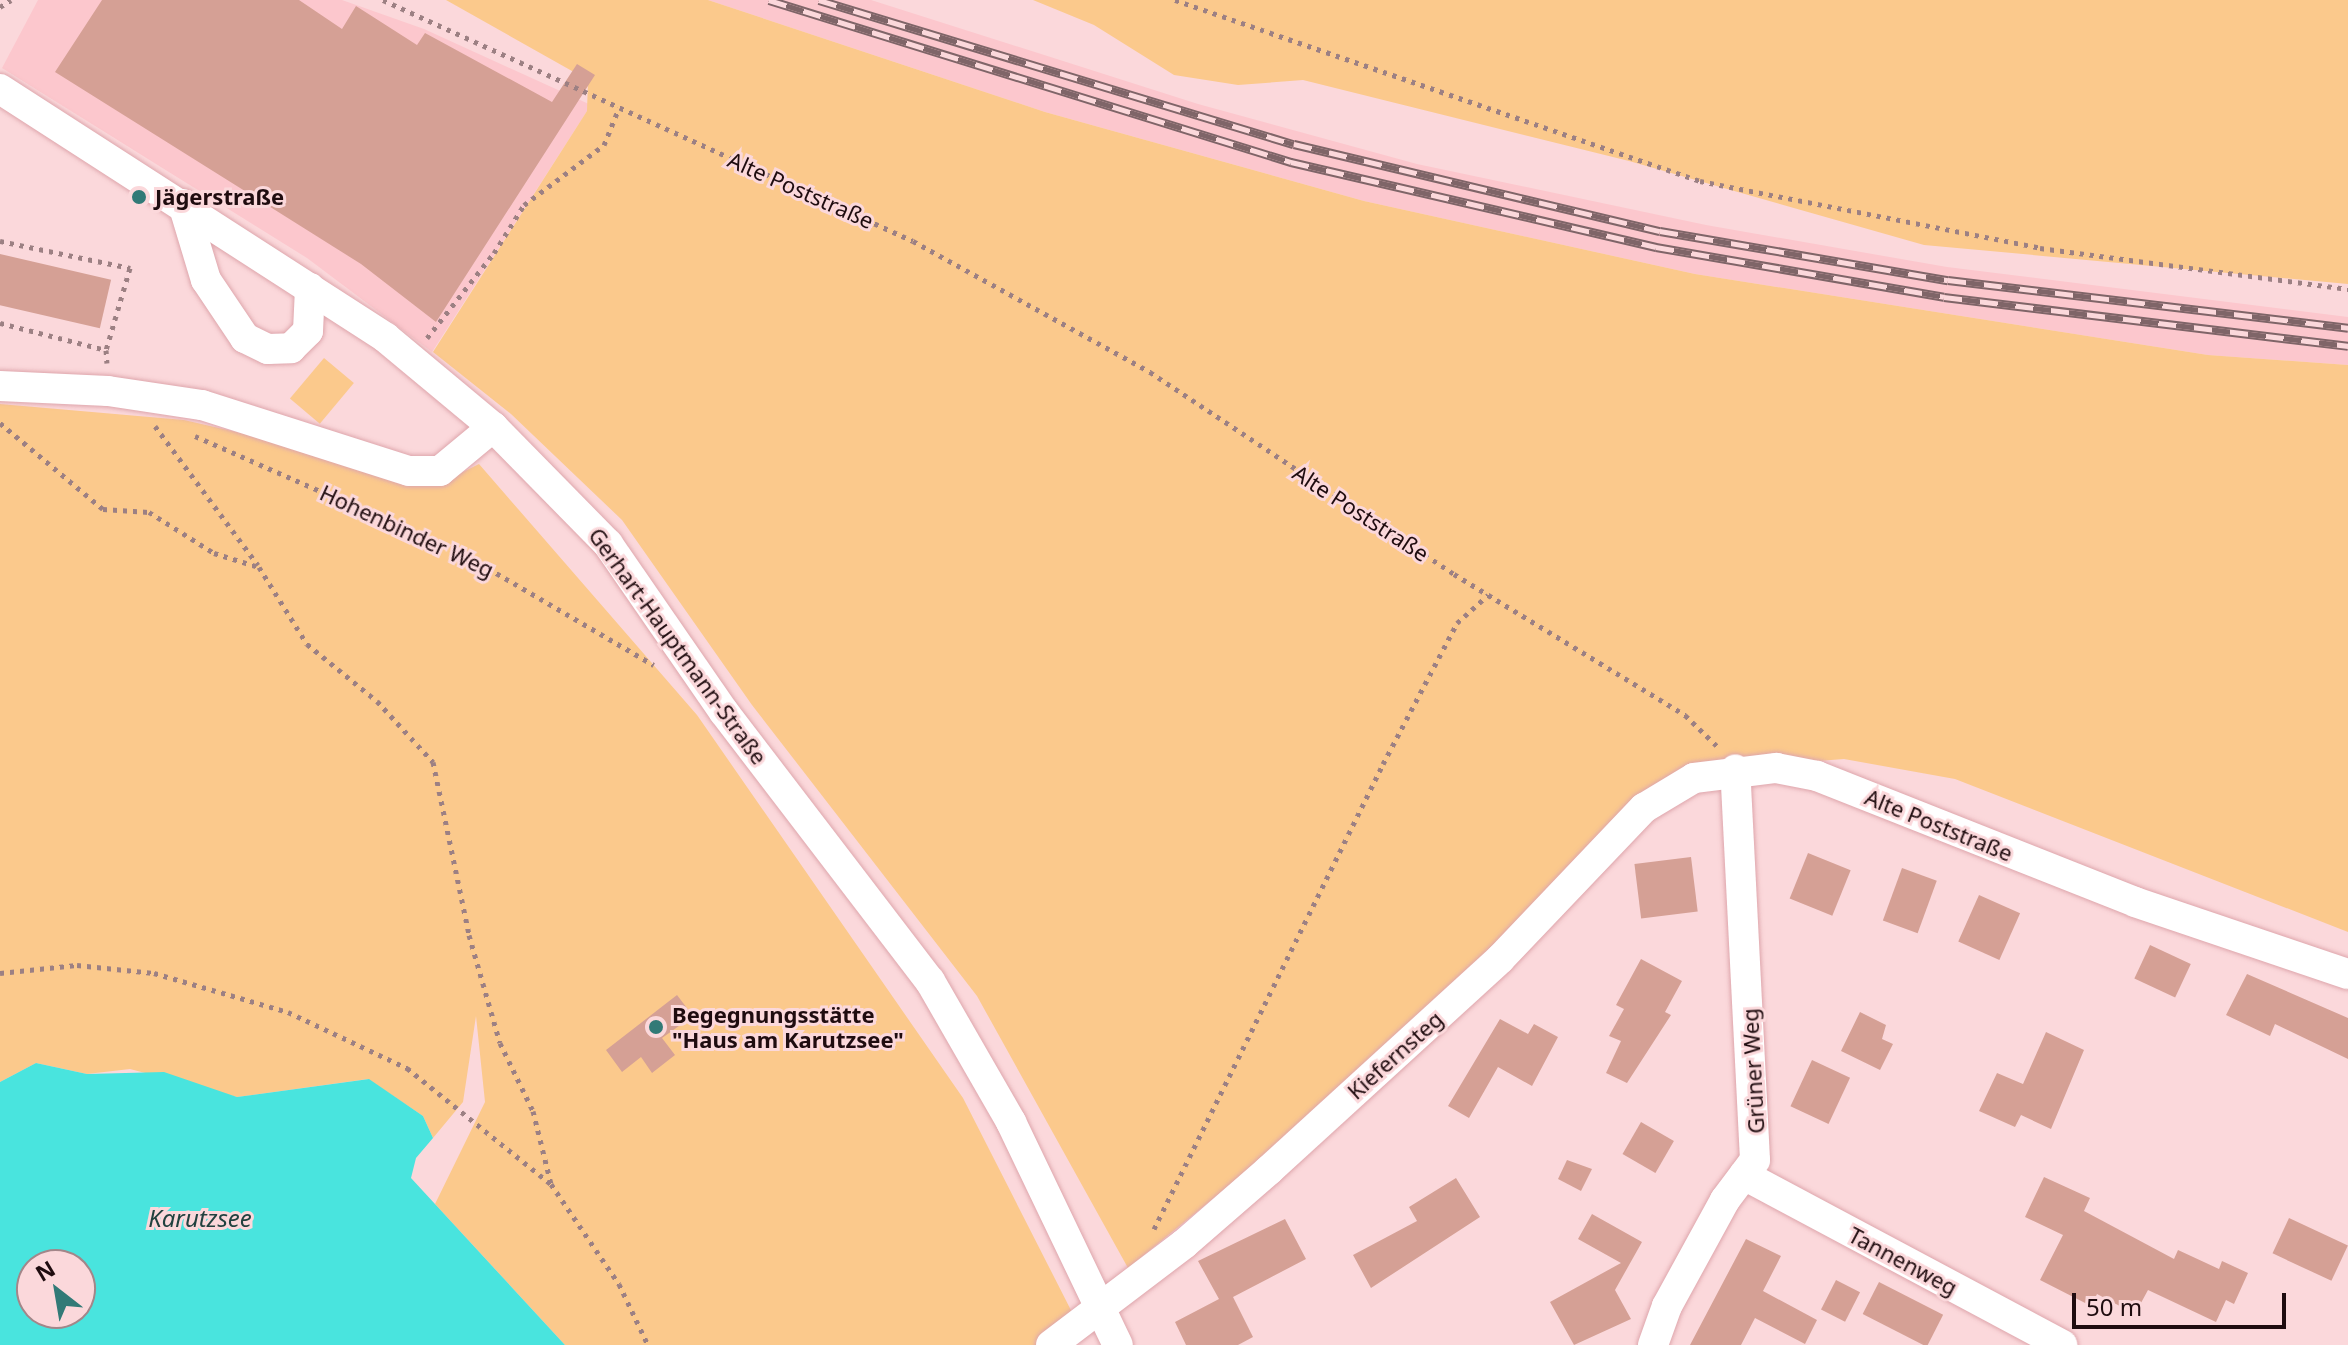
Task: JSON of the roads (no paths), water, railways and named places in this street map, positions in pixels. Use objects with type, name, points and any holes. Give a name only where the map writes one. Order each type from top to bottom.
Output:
[{"type":"street","name":"Gerhart-Hauptmann-Straße","points":[[0,89],[183,204],[410,357],[493,427],[608,544],[701,677],[930,981],[1011,1122],[1118,1345]]},
{"type":"street","points":[[183,204],[206,280],[245,338],[268,349],[291,348],[308,331],[310,288]]},
{"type":"street","points":[[0,386],[108,391],[216,409],[409,471],[440,471],[493,427]]},
{"type":"street","name":"Alte Poststraße","points":[[1735,770],[1776,768],[1817,776],[2135,902],[2348,974]]},
{"type":"street","name":"Kiefernsteg","points":[[1051,1345],[1195,1235],[1500,959],[1644,808],[1694,778],[1735,770]]},
{"type":"street","name":"Grüner Weg","points":[[1653,1345],[1667,1306],[1755,1160],[1758,1134],[1735,770]]},
{"type":"street","name":"Tannenweg","points":[[1744,1175],[2063,1345]]},
{"type":"water","name":"Karutzsee","points":[[36,1063],[87,1074],[164,1072],[237,1097],[369,1079],[423,1116],[433,1138],[416,1158],[411,1178],[565,1345],[0,1345],[0,1082]]},
{"type":"railway","points":[[769,0],[1291,162],[1656,247],[1944,297],[2348,346]]},
{"type":"railway","points":[[819,0],[1294,144],[1660,231],[1948,280],[2348,328]]},
{"type":"place","name":"Jägerstraße","points":[[139,197]]},
{"type":"place","name":"Begegnungsstätte \"Haus am Karutzsee\"","points":[[656,1027]]}]
